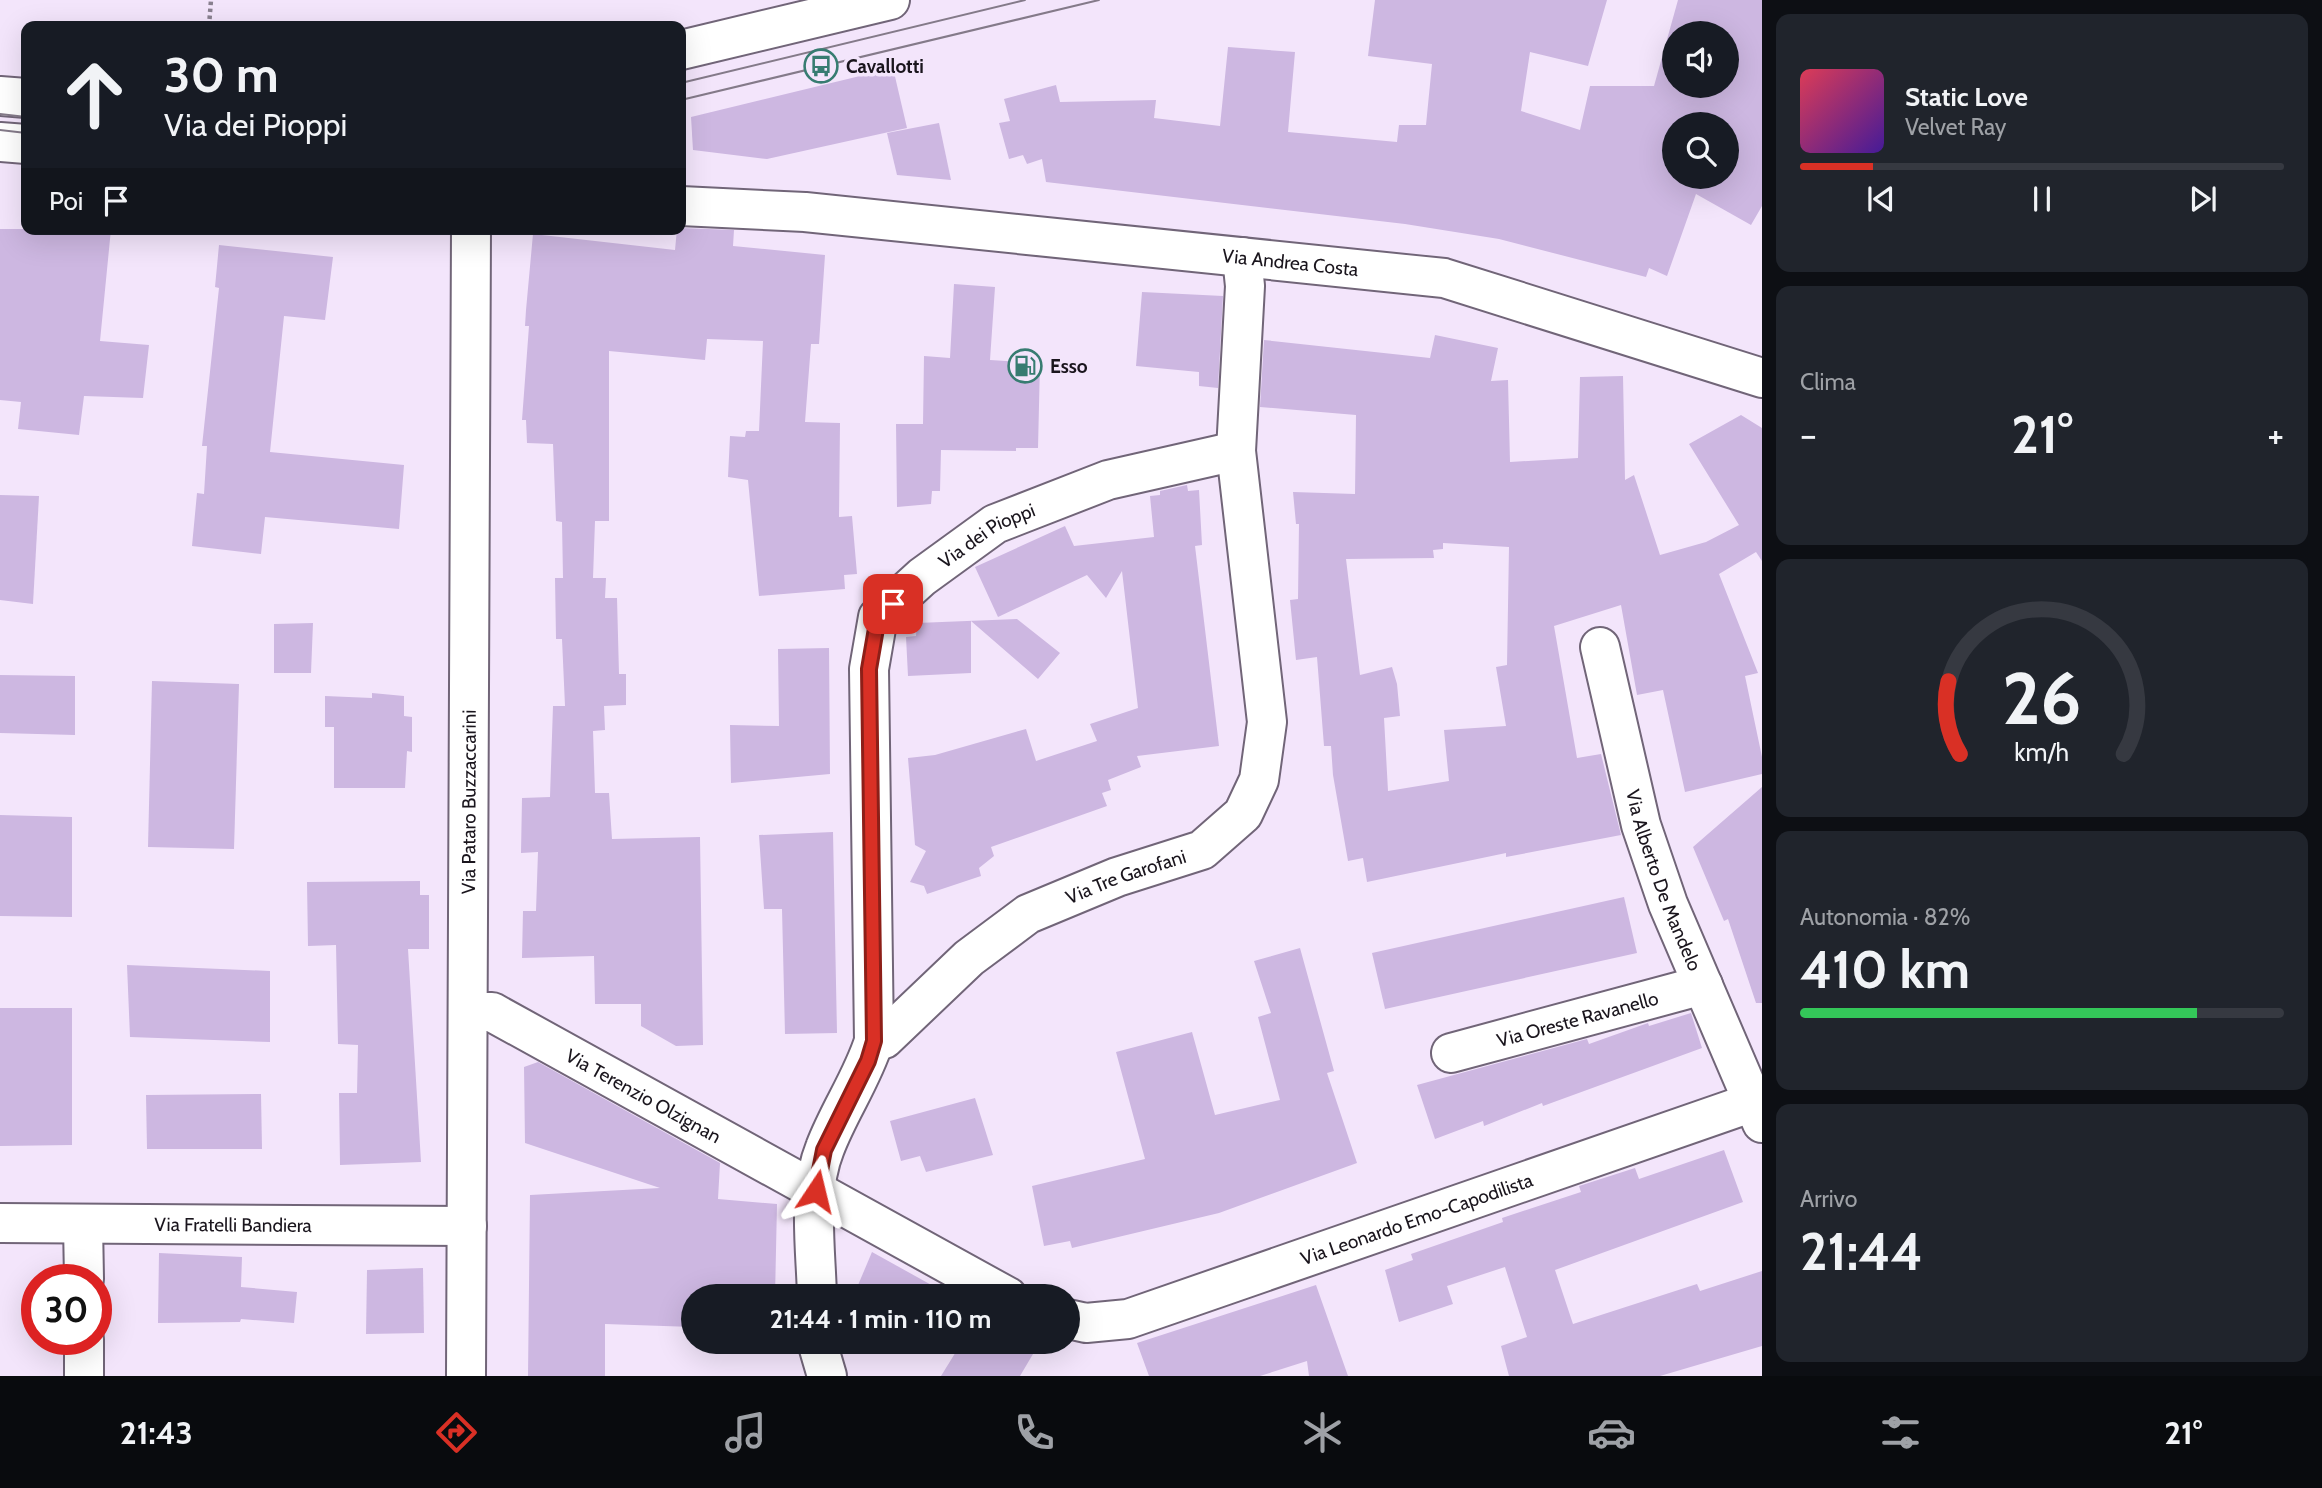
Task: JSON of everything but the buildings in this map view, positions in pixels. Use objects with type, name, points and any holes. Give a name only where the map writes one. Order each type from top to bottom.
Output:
[{"type":"street","points":[[686,49],[890,0]]},
{"type":"street","points":[[0,96],[21,98]]},
{"type":"street","points":[[0,142],[21,144]]},
{"type":"street","points":[[686,187],[805,212]]},
{"type":"street","points":[[686,206],[805,212]]},
{"type":"street","name":"Via Andrea Costa","points":[[805,212],[1444,278],[1762,378]]},
{"type":"street","name":"Via Pataro Buzzaccarini","points":[[466,1376],[470,1012],[471,235]]},
{"type":"street","name":"Via Tre Garofani","points":[[874,1041],[884,1039],[969,958],[1028,914],[1117,877],[1202,850],[1243,814],[1259,780],[1267,722],[1236,452],[1245,286],[1242,257]]},
{"type":"street","name":"Via dei Pioppi","points":[[874,1041],[869,669],[878,617],[922,577],[995,524],[1108,480],[1236,452]]},
{"type":"street","name":"Via Alberto De Mandelo","points":[[1600,647],[1641,825],[1668,904],[1760,1107]]},
{"type":"street","name":"Via Oreste Ravanello","points":[[1451,1053],[1703,985]]},
{"type":"street","name":"Via Terenzio Olzignan","points":[[470,1012],[492,1012],[816,1191]]},
{"type":"street","points":[[817,1284],[816,1191],[824,1150],[868,1061],[874,1041]]},
{"type":"street","name":"Via Leonardo Emo-Capodilista","points":[[1080,1322],[1128,1319],[1760,1107]]},
{"type":"street","points":[[816,1191],[984,1284]]},
{"type":"street","name":"Via Fratelli Bandiera","points":[[0,1223],[467,1226]]},
{"type":"street","points":[[83,1224],[83,1264]]},
{"type":"street","points":[[821,1354],[827,1376]]},
{"type":"street","points":[[84,1355],[84,1376]]},
{"type":"path","points":[[209,21],[211,0]]},
{"type":"tram line","points":[[686,82],[1025,0]]},
{"type":"tram line","points":[[686,99],[1099,0]]},
{"type":"tram line","points":[[0,114],[21,116]]},
{"type":"tram line","points":[[0,130],[21,132]]},
{"type":"place","name":"Cavallotti","points":[[821,66]]},
{"type":"place","name":"Esso","points":[[1025,366]]},
{"type":"route","points":[[816,1191],[824,1150],[868,1061],[874,1041],[869,669],[878,617],[893,604]]}]
